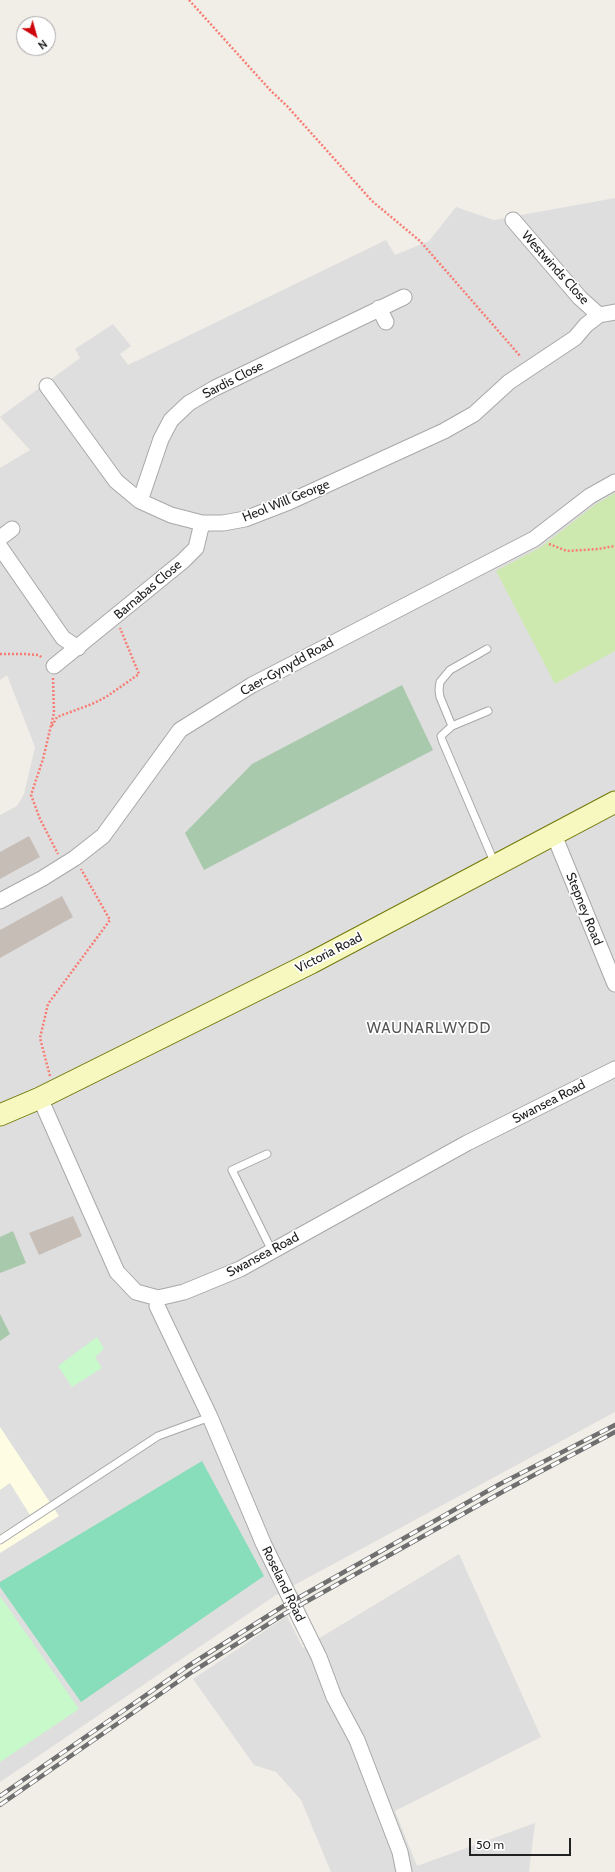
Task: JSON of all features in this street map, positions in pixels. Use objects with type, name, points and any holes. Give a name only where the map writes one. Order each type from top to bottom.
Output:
[{"type":"main road","name":"Victoria Road","points":[[47,1095],[311,963],[615,802]]},
{"type":"main road","points":[[0,1115],[47,1095]]},
{"type":"street","name":"Westwinds Close","points":[[513,220],[580,298],[599,315]]},
{"type":"street","name":"Sardis Close","points":[[140,501],[161,439],[171,420],[189,403],[215,388],[378,308],[404,297]]},
{"type":"street","points":[[378,308],[386,322]]},
{"type":"street","name":"Westwinds Close","points":[[509,382],[575,338],[586,325],[599,315],[615,312]]},
{"type":"street","name":"Heol Will George","points":[[47,386],[116,480],[140,501],[171,515],[202,523],[223,523],[245,519],[289,502],[444,431],[474,414],[509,382]]},
{"type":"street","name":"Caer-Gynydd Road","points":[[0,901],[44,878],[103,836],[180,730],[252,685],[534,539],[590,496],[615,482]]},
{"type":"street","name":"Barnabas Close","points":[[50,667],[78,648],[183,561],[196,548],[202,523]]},
{"type":"street","points":[[0,538],[12,529]]},
{"type":"street","points":[[0,547],[64,638],[78,648]]},
{"type":"street","name":"Stepney Road","points":[[554,835],[615,984]]},
{"type":"street","name":"Swansea Road","points":[[47,1095],[117,1272],[136,1292],[158,1298],[184,1292],[233,1272],[467,1143],[615,1068]]},
{"type":"street","name":"Roseland Road","points":[[158,1298],[157,1306],[210,1417],[264,1545],[319,1657],[334,1697],[357,1740],[400,1852],[404,1872]]},
{"type":"lane","points":[[452,726],[440,697],[440,682],[455,666],[487,649]]},
{"type":"lane","points":[[488,711],[452,726],[441,736],[496,866]]},
{"type":"lane","points":[[267,1154],[232,1170],[272,1251]]},
{"type":"lane","points":[[0,1540],[158,1436],[210,1417]]},
{"type":"path","points":[[189,0],[372,201],[420,241],[530,368]]},
{"type":"path","points":[[534,539],[567,551],[598,550],[615,546]]},
{"type":"path","points":[[50,730],[57,717],[106,697],[139,674],[116,617]]},
{"type":"path","points":[[0,654],[14,653],[38,655],[50,667],[53,679],[54,713],[43,759],[31,795],[40,818],[110,920],[48,1004],[40,1038],[47,1095]]},
{"type":"shaded area","points":[[615,198],[615,796],[483,866],[0,1108],[0,815],[17,806],[24,794],[35,747],[7,675],[0,680],[0,468],[30,450],[0,417],[80,358],[75,349],[113,324],[131,346],[120,354],[128,365],[386,240],[395,255],[429,241],[456,207],[494,220]]},
{"type":"shaded area","points":[[402,685],[433,750],[204,870],[185,833],[252,764]]},
{"type":"shaded area","points":[[615,813],[615,1412],[276,1595],[0,1782],[0,1127],[26,1117]]},
{"type":"shaded area","points":[[13,1231],[26,1263],[0,1273],[0,1237]]},
{"type":"shaded area","points":[[0,1314],[10,1334],[0,1341]]},
{"type":"shaded area","points":[[0,1427],[59,1516],[0,1553]]},
{"type":"shaded area","points":[[10,1483],[30,1515],[0,1534],[0,1490]]},
{"type":"shaded area","points":[[459,1554],[541,1737],[395,1811],[417,1866],[535,1823],[529,1872],[331,1872],[301,1800],[276,1772],[254,1765],[193,1679],[287,1616],[303,1648]]},
{"type":"green space","points":[[615,493],[615,651],[555,684],[496,571],[541,547],[596,504]]},
{"type":"green space","points":[[97,1337],[104,1349],[95,1357],[102,1368],[72,1387],[58,1366]]},
{"type":"green space","points":[[202,1461],[264,1576],[81,1702],[0,1587],[0,1582]]},
{"type":"green space","points":[[0,1596],[79,1709],[0,1762]]},
{"type":"building","points":[[29,836],[40,857],[0,879],[0,852]]},
{"type":"building","points":[[62,896],[73,917],[0,958],[0,930]]},
{"type":"building","points":[[73,1216],[82,1236],[39,1255],[29,1233]]},
{"type":"railway","points":[[0,1796],[188,1666],[282,1607],[500,1484],[615,1425]]},
{"type":"railway","points":[[0,1805],[192,1672],[286,1613],[504,1491],[615,1432]]},
{"type":"district","name":"WAUNARLWYDD","points":[[429,1029]]}]
